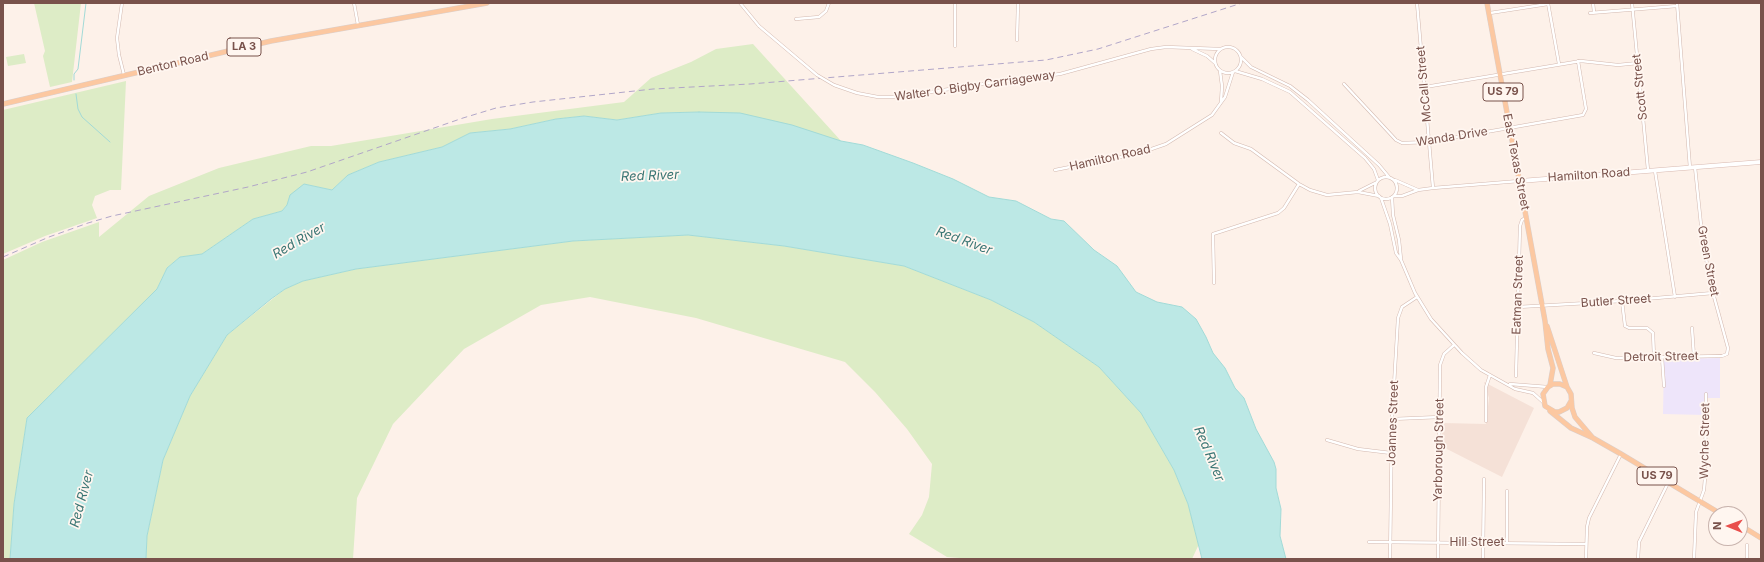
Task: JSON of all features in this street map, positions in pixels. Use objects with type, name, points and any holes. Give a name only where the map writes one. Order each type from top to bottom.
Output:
[{"type":"main road","name":"Benton Road","points":[[3,104],[271,41],[487,3]]},
{"type":"main road","name":"East Texas Street","points":[[1487,3],[1545,321],[1546,337],[1553,368],[1549,386],[1543,394],[1543,402],[1550,411],[1571,428],[1593,438],[1621,454],[1708,506]]},
{"type":"main road","name":"East Texas Street","points":[[1545,321],[1567,387],[1571,394],[1572,408],[1578,422],[1593,438]]},
{"type":"main road","points":[[1549,386],[1560,384],[1567,387]]},
{"type":"main road","points":[[1550,411],[1563,411],[1570,405],[1571,401]]},
{"type":"main road","points":[[1748,530],[1761,538]]},
{"type":"street","points":[[122,3],[117,38],[124,75]]},
{"type":"street","points":[[354,3],[358,26]]},
{"type":"street","name":"Walter O. Bigby Carriageway","points":[[740,3],[759,26],[817,75],[834,85],[857,93],[878,97],[898,97],[1060,74],[1152,49],[1166,47],[1220,49]]},
{"type":"street","points":[[796,19],[819,17],[826,11],[829,3]]},
{"type":"street","points":[[954,3],[955,46]]},
{"type":"street","points":[[1017,40],[1018,3]]},
{"type":"street","name":"McCall Street","points":[[1417,3],[1433,188]]},
{"type":"street","points":[[1489,13],[1548,3],[1559,64]]},
{"type":"street","points":[[1593,3],[1594,12]]},
{"type":"street","name":"Scott Street","points":[[1632,3],[1648,170]]},
{"type":"street","points":[[1590,13],[1677,4]]},
{"type":"street","name":"Green Street","points":[[1677,4],[1692,167],[1700,227],[1714,293],[1728,348],[1727,354]]},
{"type":"street","points":[[1221,102],[1222,86],[1220,71],[1215,64],[1215,55],[1220,49],[1228,47],[1236,50],[1254,70],[1284,83],[1308,100],[1379,165],[1389,177],[1418,190]]},
{"type":"street","name":"Walter O. Bigby Carriageway","points":[[1192,49],[1206,56],[1215,64]]},
{"type":"street","points":[[1234,72],[1240,65],[1241,57]]},
{"type":"street","points":[[1425,87],[1578,61],[1618,65],[1638,63]]},
{"type":"street","name":"Wanda Drive","points":[[1344,84],[1396,140],[1402,143],[1429,142],[1585,114],[1586,110],[1578,61]]},
{"type":"street","points":[[1220,71],[1228,73],[1234,72],[1262,80],[1290,92],[1365,158],[1374,169],[1378,180],[1375,190],[1380,197],[1390,224],[1394,248],[1401,260],[1417,297],[1430,319],[1472,363],[1515,389],[1533,393],[1543,402]]},
{"type":"street","name":"Hamilton Road","points":[[1055,170],[1140,153],[1166,144],[1212,115],[1225,98],[1234,72]]},
{"type":"street","points":[[1221,133],[1234,142],[1251,150],[1310,190],[1327,195],[1358,192],[1372,186],[1385,176],[1389,177]]},
{"type":"street","name":"Hamilton Road","points":[[1393,196],[1402,196],[1418,190],[1433,188],[1761,162]]},
{"type":"street","points":[[1655,170],[1675,297]]},
{"type":"street","points":[[1393,179],[1397,185],[1393,196],[1392,215],[1399,240],[1401,260]]},
{"type":"street","points":[[1214,283],[1214,234],[1278,213],[1284,208],[1300,184]]},
{"type":"street","points":[[1358,192],[1389,199],[1393,196]]},
{"type":"street","name":"Eatman Street","points":[[1516,376],[1520,226],[1522,220],[1526,217]]},
{"type":"street","name":"Butler Street","points":[[1518,307],[1622,301],[1714,293]]},
{"type":"street","name":"Joannes Street","points":[[1390,559],[1392,418],[1398,314],[1404,304],[1417,297]]},
{"type":"street","points":[[1622,301],[1623,323],[1625,326],[1629,328],[1647,328],[1653,333],[1654,357]]},
{"type":"street","points":[[1692,328],[1694,356]]},
{"type":"street","name":"Yarborough Street","points":[[1438,559],[1441,361],[1444,354],[1454,345]]},
{"type":"street","name":"Detroit Street","points":[[1594,353],[1616,358],[1722,356],[1727,354]]},
{"type":"street","points":[[1662,357],[1664,386]]},
{"type":"street","points":[[1486,421],[1486,387],[1490,375]]},
{"type":"street","points":[[1509,384],[1549,386]]},
{"type":"street","name":"Wyche Street","points":[[1694,559],[1694,525],[1699,501],[1704,490],[1705,478],[1706,394]]},
{"type":"street","points":[[1392,418],[1440,418]]},
{"type":"street","points":[[1327,440],[1358,449],[1391,453]]},
{"type":"street","points":[[1586,559],[1589,518],[1621,454]]},
{"type":"street","points":[[1483,559],[1484,478]]},
{"type":"street","points":[[1638,559],[1639,542],[1668,483]]},
{"type":"street","points":[[1506,491],[1507,542]]},
{"type":"street","name":"Hill Street","points":[[1369,542],[1507,542],[1586,544]]},
{"type":"street","points":[[1747,546],[1747,559]]},
{"type":"shaded area","points":[[1720,358],[1720,398],[1705,398],[1705,415],[1663,414],[1664,359]]},
{"type":"shaded area","points":[[1484,382],[1534,408],[1502,477],[1441,446],[1443,423],[1486,424],[1489,398]]},
{"type":"green space","points":[[34,3],[81,3],[72,82],[50,87],[43,56],[45,51]]},
{"type":"green space","points":[[753,44],[842,142],[699,112],[661,113],[617,120],[584,116],[556,119],[510,129],[470,133],[442,147],[379,162],[348,175],[332,190],[304,184],[289,199],[287,205],[282,211],[253,219],[202,254],[180,257],[167,268],[157,289],[27,418],[14,504],[10,559],[3,559],[3,260],[42,242],[99,222],[99,237],[149,196],[219,168],[311,146],[331,146],[492,119],[624,102],[651,78],[691,62],[716,49]]},
{"type":"green space","points":[[24,54],[26,63],[8,66],[6,57]]},
{"type":"green space","points":[[126,81],[121,190],[110,190],[95,196],[92,205],[97,218],[45,236],[3,254],[3,110]]},
{"type":"green space","points":[[688,235],[784,246],[904,266],[991,300],[1034,322],[1099,367],[1141,413],[1174,470],[1188,504],[1199,544],[1192,559],[972,559],[947,557],[909,534],[922,515],[929,497],[932,464],[907,429],[875,392],[845,362],[696,318],[590,297],[541,305],[464,349],[393,424],[357,498],[353,559],[146,559],[147,536],[163,460],[190,396],[227,335],[285,289],[303,281],[356,269],[573,241]]},
{"type":"water","name":"Red River","points":[[661,113],[740,113],[792,125],[841,141],[863,145],[913,163],[953,179],[989,197],[1016,201],[1051,219],[1064,221],[1094,250],[1117,266],[1136,292],[1157,302],[1182,307],[1196,319],[1213,353],[1225,368],[1235,388],[1244,398],[1256,429],[1274,462],[1276,469],[1276,488],[1281,509],[1280,536],[1286,559],[1202,559],[1188,504],[1174,470],[1141,413],[1099,367],[1034,322],[991,300],[904,266],[784,246],[688,235],[573,241],[356,269],[303,281],[285,289],[227,335],[190,396],[163,460],[147,536],[146,559],[10,559],[14,504],[27,418],[157,289],[167,268],[180,257],[202,254],[253,219],[282,211],[287,205],[290,195],[304,184],[332,190],[348,175],[379,162],[442,147],[470,133],[510,129],[556,119],[584,116],[617,120]]},
{"type":"waterway","points":[[74,80],[74,74],[78,69],[86,3]]},
{"type":"waterway","points":[[76,94],[78,109],[82,117],[110,142]]},
{"type":"railway","points":[[3,257],[49,237],[88,223],[112,216],[248,187],[307,172],[496,108],[533,102],[653,89],[750,84],[1046,60],[1098,49],[1242,3]]}]
